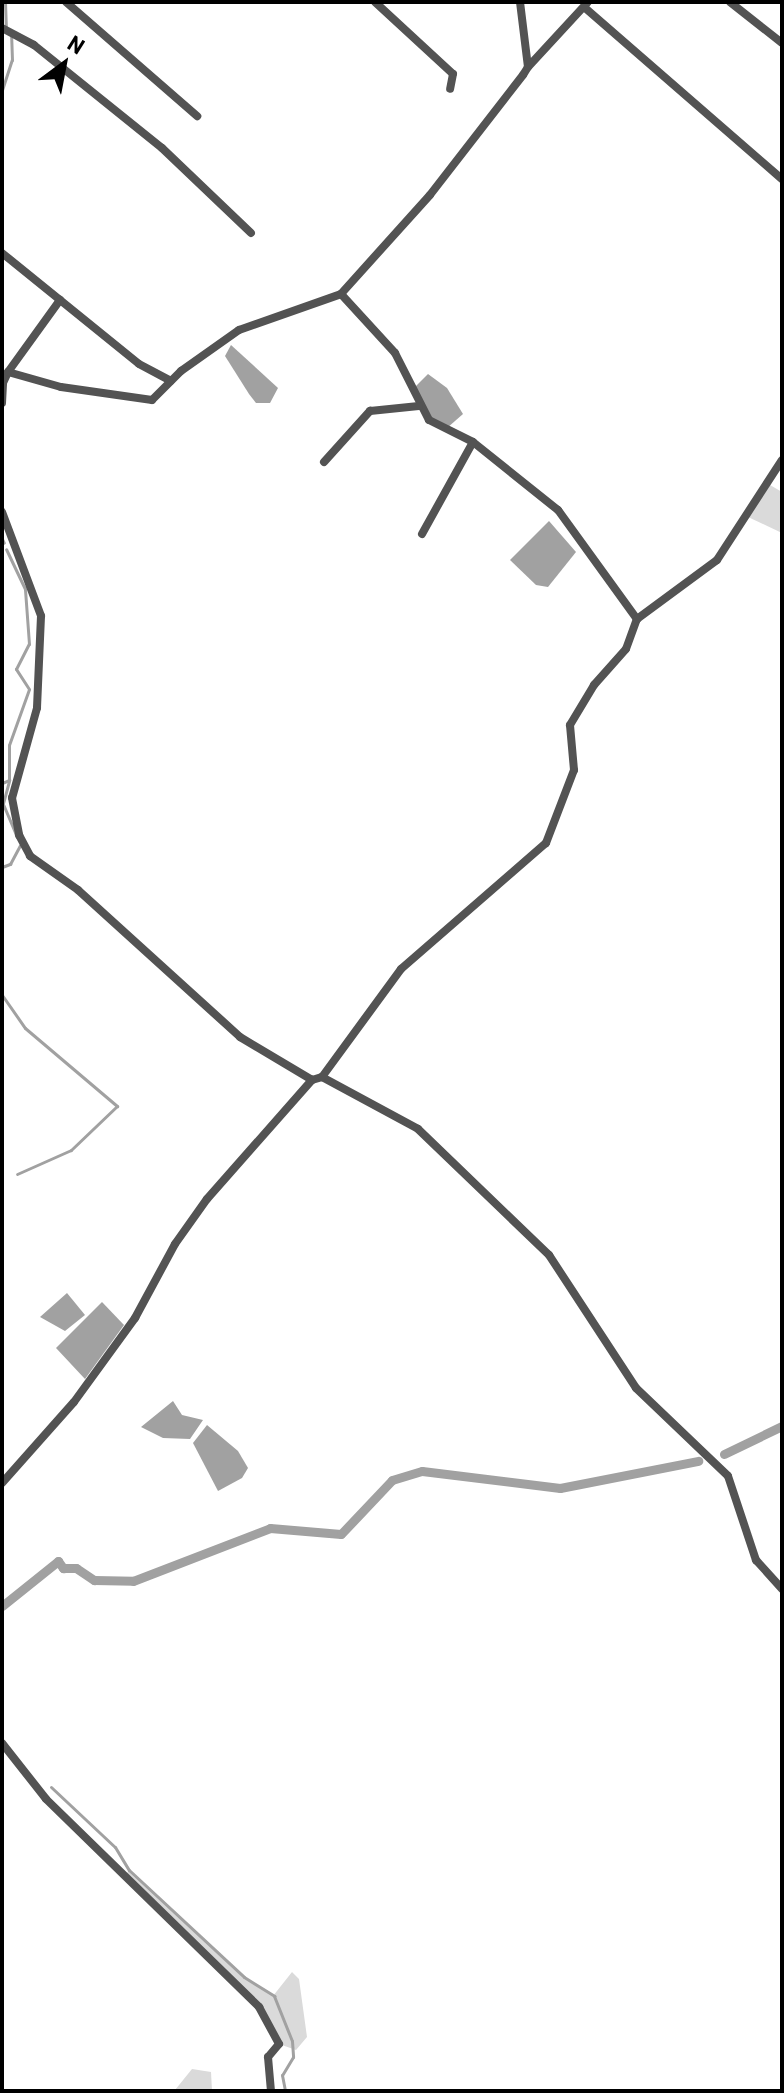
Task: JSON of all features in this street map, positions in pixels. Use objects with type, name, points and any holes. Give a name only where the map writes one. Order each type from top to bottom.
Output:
[{"type":"street","points":[[66,2],[197,116]]},
{"type":"street","points":[[375,2],[453,74],[450,89]]},
{"type":"street","points":[[520,2],[528,67]]},
{"type":"street","points":[[730,2],[782,43]]},
{"type":"street","points":[[8,372],[144,402],[239,330],[341,294],[430,195],[528,67],[586,5],[782,179]]},
{"type":"street","points":[[6,29],[162,148],[251,233]]},
{"type":"street","points":[[2,253],[139,364],[171,381]]},
{"type":"street","points":[[341,294],[395,353],[419,406],[433,423],[473,442],[558,510],[637,619]]},
{"type":"street","points":[[2,403],[3,384],[8,372],[60,300]]},
{"type":"street","points":[[324,462],[370,411],[419,406]]},
{"type":"street","points":[[422,534],[473,442]]},
{"type":"street","points":[[2,1483],[74,1402],[135,1318],[175,1244],[207,1199],[312,1080],[322,1077],[401,969],[546,843],[574,770],[567,739],[570,725],[594,685],[626,649],[637,619],[717,560],[782,460]]},
{"type":"street","points":[[2,512],[41,616],[37,708],[12,798],[19,835],[30,856],[78,890],[240,1037],[312,1080]]},
{"type":"street","points":[[322,1077],[418,1129],[549,1255],[636,1388],[728,1476],[756,1560],[782,1589]]},
{"type":"street","points":[[2,1743],[46,1799],[259,2007],[279,2044],[268,2057],[271,2091]]},
{"type":"shaded area","points":[[231,345],[278,388],[270,403],[256,403],[249,394],[225,356]]},
{"type":"shaded area","points":[[428,374],[447,388],[463,414],[447,428],[434,422],[414,388]]},
{"type":"shaded area","points":[[770,485],[782,492],[782,533],[748,517]]},
{"type":"shaded area","points":[[549,521],[576,552],[548,587],[536,585],[510,560]]},
{"type":"shaded area","points":[[67,1293],[85,1315],[65,1331],[40,1317]]},
{"type":"shaded area","points":[[102,1302],[124,1325],[85,1379],[56,1348]]},
{"type":"shaded area","points":[[173,1401],[182,1415],[203,1420],[190,1439],[163,1438],[141,1427]]},
{"type":"shaded area","points":[[207,1425],[238,1451],[248,1468],[242,1478],[218,1491],[193,1443]]},
{"type":"shaded area","points":[[129,1870],[244,1977],[273,1996],[292,1972],[299,1979],[307,2037],[296,2050],[279,2044],[259,2007],[125,1876]]},
{"type":"shaded area","points":[[192,2069],[211,2072],[212,2091],[175,2090]]},
{"type":"waterway","points":[[5,2],[6,26]]},
{"type":"waterway","points":[[2,90],[12,60],[11,36]]},
{"type":"waterway","points":[[2,539],[4,543]]},
{"type":"waterway","points":[[2,783],[9,780],[9,745],[29,689],[16,669],[29,644],[25,589],[6,549]]},
{"type":"waterway","points":[[9,781],[3,804],[16,834]]},
{"type":"waterway","points":[[2,867],[10,864],[20,845]]},
{"type":"waterway","points":[[2,995],[25,1028],[117,1106],[71,1150],[17,1174]]},
{"type":"waterway","points":[[724,1454],[782,1426]]},
{"type":"waterway","points":[[2,1606],[58,1561],[63,1568],[76,1568],[94,1580],[133,1581],[270,1528],[341,1534],[392,1480],[422,1471],[560,1488],[698,1461]]},
{"type":"waterway","points":[[51,1787],[115,1847],[129,1870],[244,1977],[274,1996],[292,2041],[293,2057],[282,2075],[285,2091]]}]
